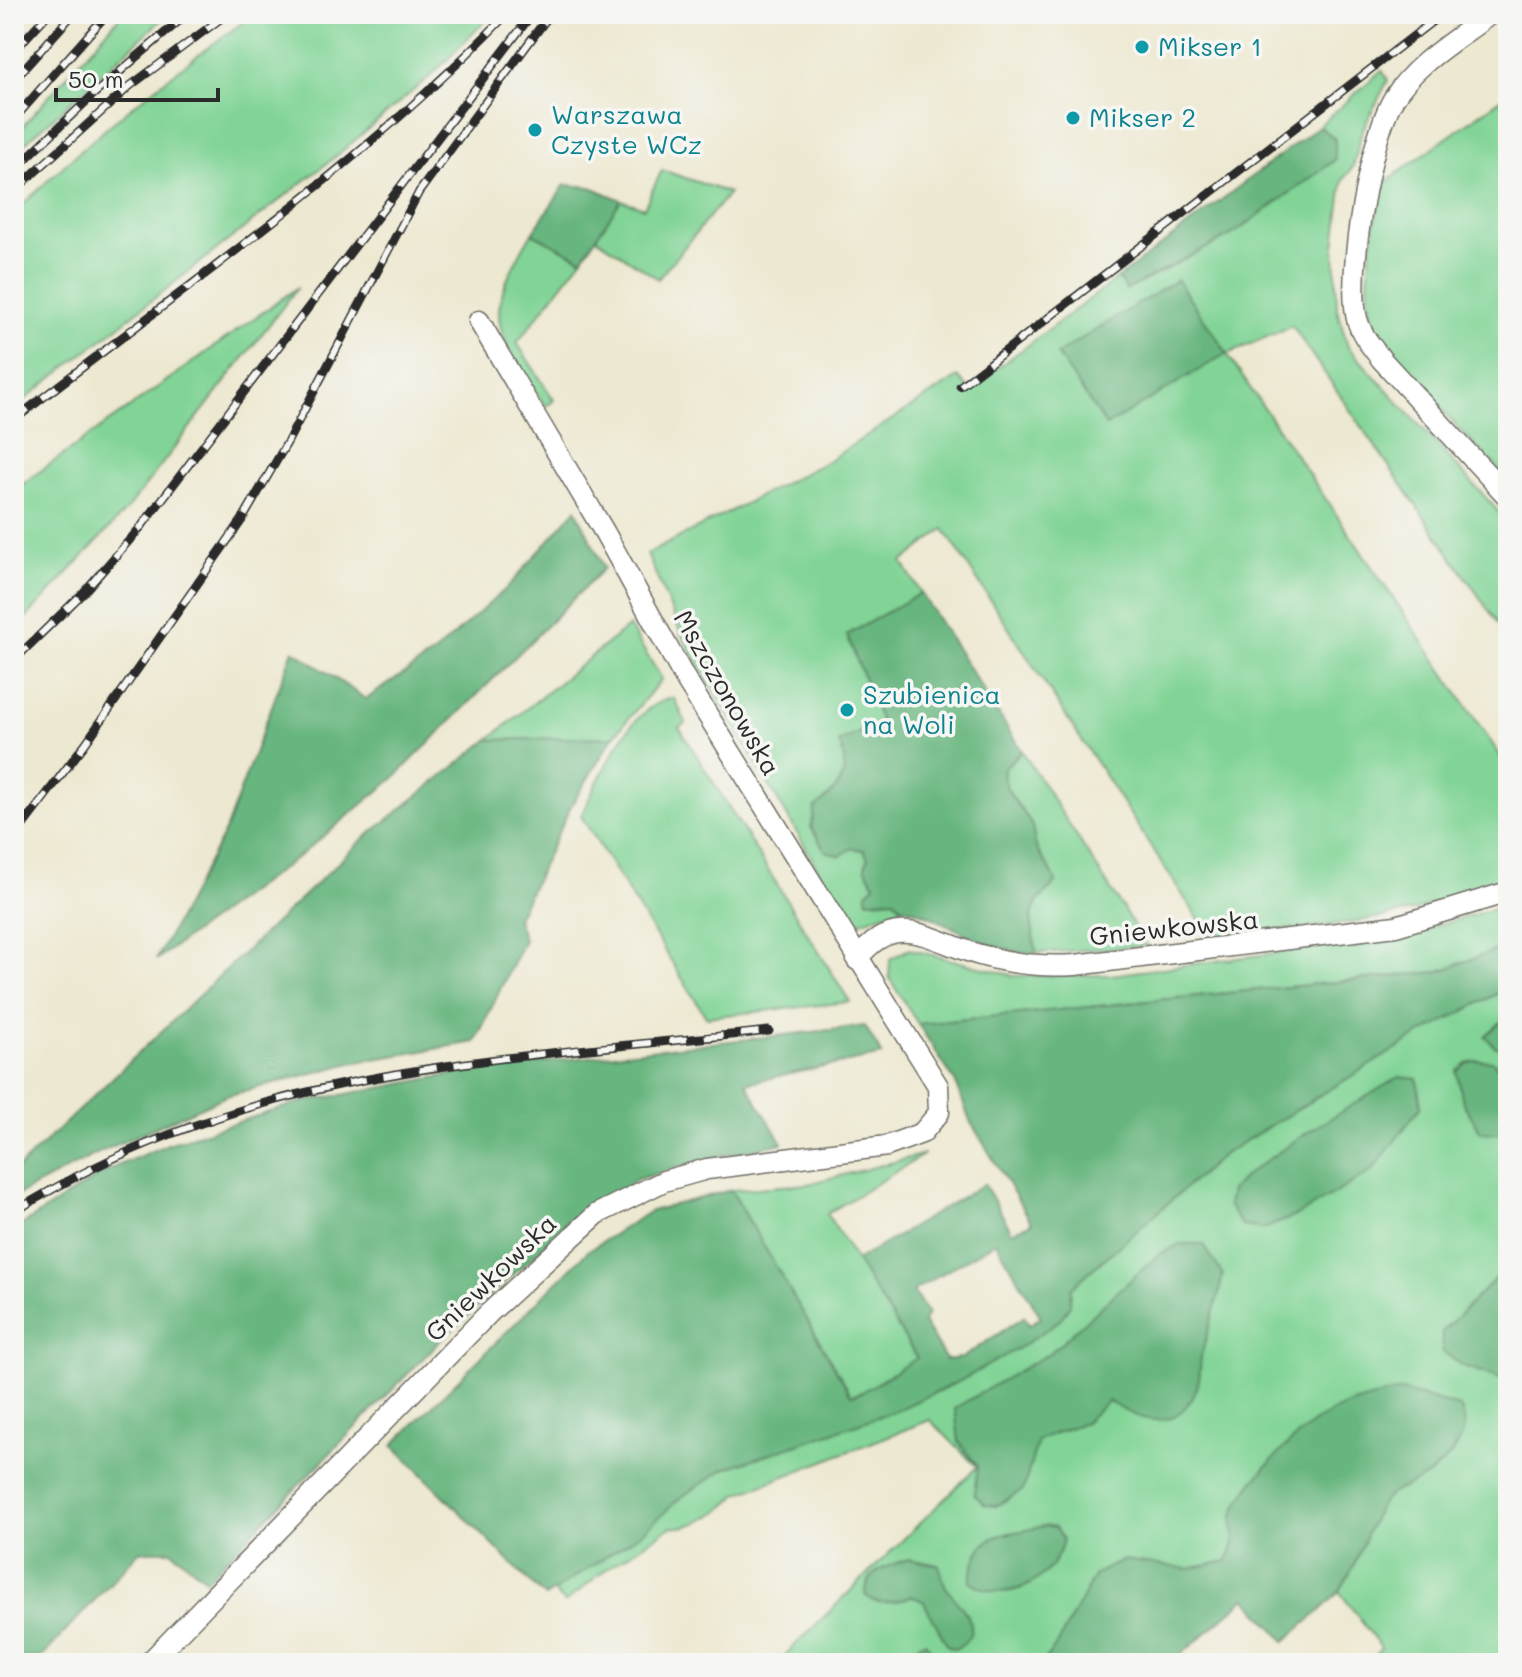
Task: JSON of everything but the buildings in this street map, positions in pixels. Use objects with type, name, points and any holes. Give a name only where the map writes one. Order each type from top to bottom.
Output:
[{"type":"street","points":[[1490,14],[1422,67],[1402,86],[1388,110],[1372,166],[1353,275],[1354,299],[1366,340],[1508,497]]},
{"type":"street","name":"Mszczonowska","points":[[479,321],[605,533],[684,677],[938,1086]]},
{"type":"street","name":"Gniewkowska","points":[[857,960],[881,935],[907,930],[982,956],[1044,967],[1091,964],[1396,926],[1508,892]]},
{"type":"street","name":"Gniewkowska","points":[[149,1663],[489,1313],[597,1214],[664,1181],[707,1169],[857,1152],[906,1140],[922,1133],[939,1113],[938,1086]]},
{"type":"green space","points":[[122,14],[168,14],[14,153],[14,136]]},
{"type":"green space","points":[[255,14],[492,14],[434,73],[335,157],[14,408],[14,213],[130,108]]},
{"type":"green space","points":[[1382,70],[1388,80],[1362,131],[1353,167],[1343,180],[1335,246],[1337,309],[1348,347],[1508,522],[1508,638],[1292,326],[1227,354],[1508,767],[1508,880],[1413,911],[1355,922],[1212,940],[944,529],[902,562],[921,593],[847,635],[881,722],[845,757],[842,781],[815,808],[853,848],[864,850],[868,859],[865,867],[875,885],[876,901],[894,899],[902,908],[855,924],[848,920],[683,638],[647,554],[826,462],[958,377],[969,389],[1118,278],[1127,290],[1233,234],[1335,160],[1335,139],[1319,126]],"holes":[[[1177,280],[1227,353],[1178,380],[1058,354]]]},
{"type":"green space","points":[[1508,94],[1508,479],[1394,356],[1373,322],[1368,288],[1370,252],[1384,183]]},
{"type":"green space","points":[[1319,126],[1335,139],[1335,160],[1233,234],[1126,290],[1118,278]]},
{"type":"green space","points":[[662,170],[729,193],[658,279],[595,237],[621,200],[644,208]]},
{"type":"green space","points":[[565,185],[591,187],[621,200],[582,259],[532,233]]},
{"type":"green space","points":[[532,233],[582,259],[517,343],[554,400],[546,407],[514,358],[500,322],[505,286]]},
{"type":"green space","points":[[1177,280],[1227,353],[1106,426],[1057,354]]},
{"type":"green space","points":[[298,287],[128,508],[14,631],[14,490]]},
{"type":"green space","points":[[576,509],[604,568],[393,779],[298,857],[156,960],[225,831],[293,650],[366,699],[433,654],[509,586]]},
{"type":"green space","points":[[921,593],[1022,751],[1004,768],[1005,782],[1030,822],[1037,849],[1056,883],[1037,902],[1031,918],[1036,953],[1005,950],[991,945],[904,907],[894,899],[867,900],[867,892],[875,885],[865,867],[868,859],[864,850],[852,848],[840,856],[825,851],[811,827],[815,808],[837,787],[844,772],[839,742],[881,722],[847,635]]},
{"type":"green space","points":[[629,626],[662,679],[613,737],[488,740]]},
{"type":"green space","points":[[674,698],[686,723],[679,727],[850,1002],[706,1017],[581,816],[606,764],[630,728],[643,713],[658,703]]},
{"type":"green space","points":[[613,737],[571,806],[517,918],[524,940],[475,1042],[351,1063],[226,1096],[100,1152],[14,1197],[14,1172],[362,840],[488,740]]},
{"type":"green space","points":[[1022,751],[1147,946],[1036,953],[1031,918],[1037,902],[1056,883],[1037,849],[1030,822],[1005,782],[1004,768]]},
{"type":"green space","points":[[1508,905],[1508,946],[1437,972],[918,1024],[889,978],[890,959],[909,949],[1015,976],[1111,975],[1396,937]]},
{"type":"green space","points":[[1508,946],[1508,988],[1422,1033],[1224,1154],[1071,1288],[1070,1305],[1060,1320],[1024,1345],[958,1382],[895,1411],[724,1469],[680,1498],[643,1532],[545,1597],[393,1445],[589,1250],[651,1211],[731,1190],[851,1395],[862,1392],[917,1358],[856,1261],[984,1184],[1012,1232],[1032,1223],[970,1121],[956,1083],[918,1024],[1437,972]],"holes":[[[996,1242],[1041,1317],[1029,1325],[1024,1317],[962,1358],[946,1360],[923,1322],[928,1314],[913,1291]]]},
{"type":"green space","points":[[1508,988],[1508,1663],[1370,1663],[1381,1648],[1339,1591],[1285,1641],[1246,1598],[1171,1663],[777,1663],[977,1467],[930,1420],[738,1494],[717,1512],[698,1522],[671,1527],[605,1570],[565,1603],[553,1591],[545,1597],[569,1548],[851,1395],[731,1190],[808,1184],[925,1154],[827,1214],[917,1357],[936,1345],[946,1360],[962,1358],[1024,1317],[1029,1325],[1041,1317],[1026,1290],[1071,1287],[1224,1154],[1422,1033]]},
{"type":"green space","points":[[1508,1016],[1508,1047],[1495,1047],[1485,1036]]},
{"type":"green space","points":[[865,1026],[882,1055],[746,1083],[782,1143],[708,1159],[638,1179],[572,1221],[440,1341],[206,1580],[172,1551],[140,1551],[41,1658],[14,1657],[14,1230],[106,1171],[168,1144],[298,1103],[481,1069]]},
{"type":"green space","points":[[1492,1061],[1508,1078],[1508,1134],[1481,1132],[1463,1103],[1457,1071],[1466,1063]]},
{"type":"green space","points":[[1399,1077],[1417,1079],[1421,1106],[1372,1171],[1298,1215],[1263,1229],[1242,1226],[1228,1205],[1231,1190],[1246,1175],[1306,1133]]},
{"type":"green space","points":[[1180,1244],[1203,1244],[1223,1275],[1201,1357],[1198,1384],[1190,1400],[1171,1418],[1159,1420],[1134,1415],[1108,1401],[1085,1422],[1038,1440],[1023,1490],[996,1506],[985,1505],[974,1494],[978,1467],[959,1442],[955,1408],[1051,1352],[1158,1255]]},
{"type":"green space","points":[[1508,1266],[1508,1378],[1504,1379],[1463,1366],[1442,1351],[1442,1332]]},
{"type":"green space","points":[[1402,1391],[1460,1407],[1464,1417],[1462,1437],[1434,1471],[1384,1500],[1340,1590],[1285,1641],[1246,1598],[1171,1663],[1042,1663],[1057,1645],[1095,1574],[1124,1560],[1188,1569],[1227,1561],[1234,1539],[1234,1514],[1240,1502],[1248,1488],[1284,1448],[1310,1426],[1340,1408]]},
{"type":"green space","points":[[1043,1526],[1055,1528],[1063,1539],[1051,1567],[1040,1577],[1027,1586],[999,1592],[984,1589],[970,1581],[979,1551],[986,1543],[1003,1535]]},
{"type":"green space","points":[[909,1559],[939,1565],[946,1588],[966,1612],[970,1620],[970,1635],[955,1649],[948,1646],[923,1601],[911,1596],[881,1602],[865,1595],[874,1574]]},
{"type":"green space","points":[[925,1642],[942,1663],[882,1663],[893,1659]]},
{"type":"railway","points":[[14,25],[24,14]]},
{"type":"railway","points":[[14,51],[48,14]]},
{"type":"railway","points":[[14,80],[73,14]]},
{"type":"railway","points":[[14,119],[107,14]]},
{"type":"railway","points":[[14,170],[94,94],[187,14]]},
{"type":"railway","points":[[14,191],[130,86],[227,14]]},
{"type":"railway","points":[[14,420],[331,175],[451,70],[507,14]]},
{"type":"railway","points":[[14,660],[83,593],[141,527],[532,14]]},
{"type":"railway","points":[[14,837],[85,744],[242,520],[288,441],[419,192],[550,14]]},
{"type":"railway","points":[[960,386],[1442,14]]},
{"type":"railway","points":[[14,1212],[104,1163],[195,1125],[287,1097],[380,1077],[475,1062],[769,1031]]},
{"type":"place","name":"Mikser 1","points":[[1142,47]]},
{"type":"place","name":"Mikser 2","points":[[1073,118]]},
{"type":"place","name":"Warszawa Czyste WCz","points":[[535,130]]},
{"type":"place","name":"Szubienica na Woli","points":[[847,710]]}]
